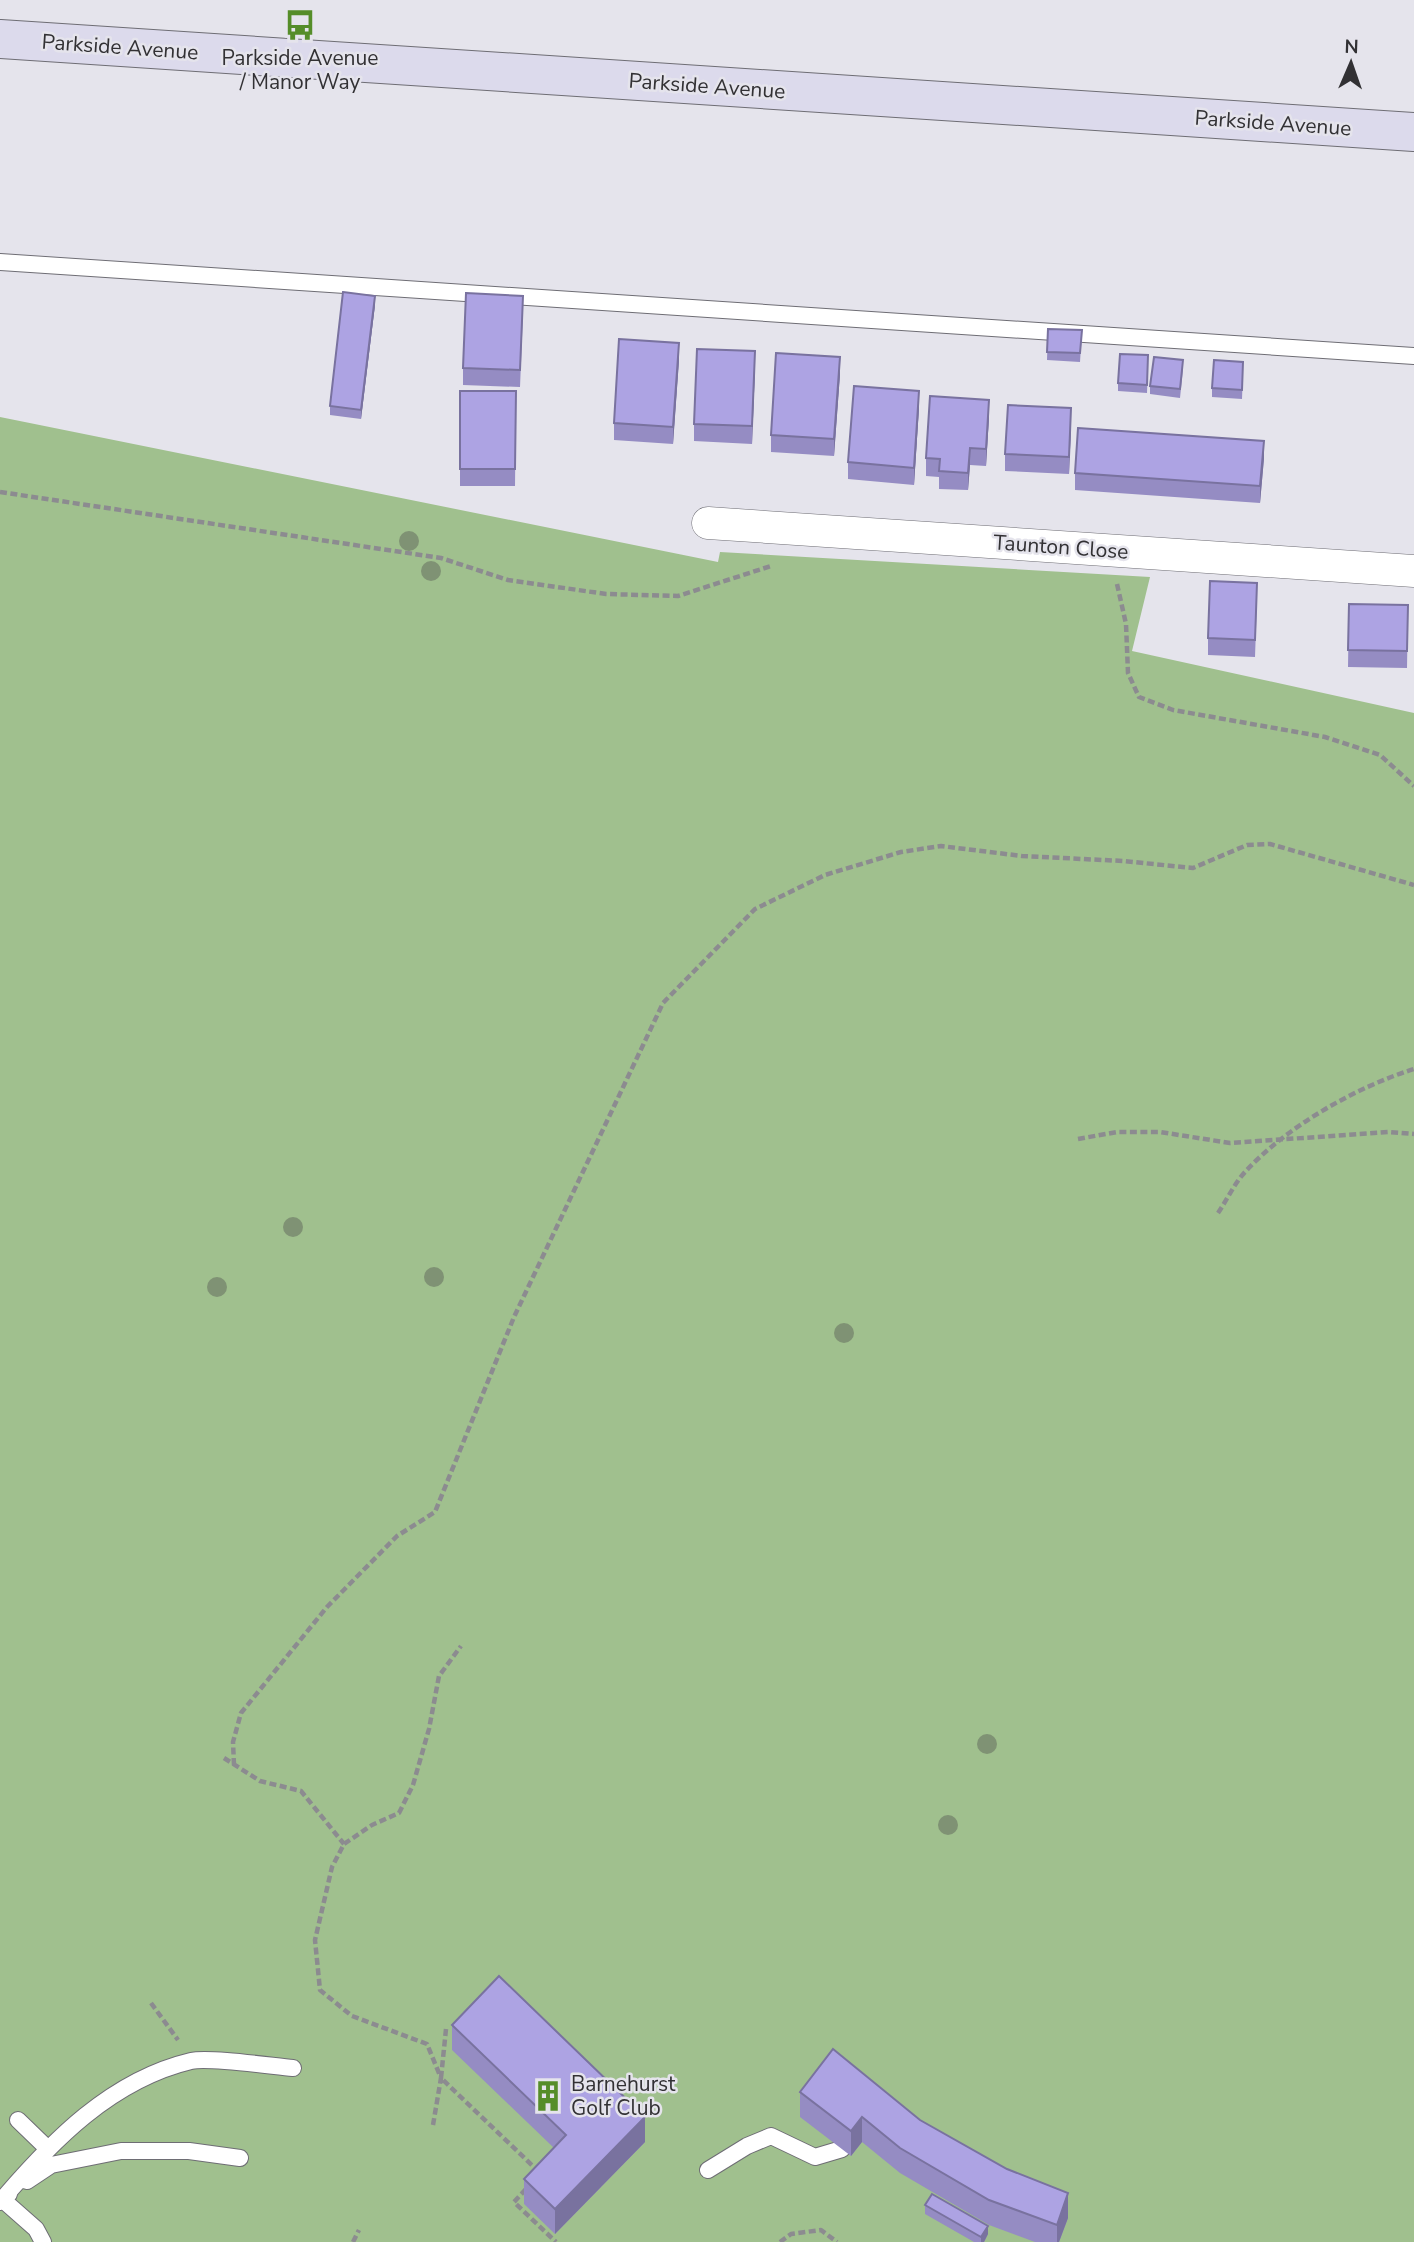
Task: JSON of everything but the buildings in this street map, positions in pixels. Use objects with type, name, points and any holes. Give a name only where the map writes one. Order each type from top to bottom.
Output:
[{"type":"street","name":"Parkside Avenue","points":[[0,39],[1414,132]]},
{"type":"street","name":"Taunton Close","points":[[708,523],[1414,571]]},
{"type":"lane","points":[[0,262],[1414,356]]},
{"type":"lane","points":[[1,2200],[48,2148],[118,2090],[193,2060],[293,2068]]},
{"type":"lane","points":[[18,2120],[48,2148]]},
{"type":"lane","points":[[708,2170],[747,2146],[771,2136],[814,2157],[842,2149]]},
{"type":"lane","points":[[1,2200],[51,2165],[121,2151],[189,2151],[240,2158]]},
{"type":"lane","points":[[1,2200],[36,2229],[43,2242]]},
{"type":"path","points":[[0,492],[441,558],[508,580],[606,594],[678,596],[771,566]]},
{"type":"path","points":[[1117,583],[1126,624],[1128,673],[1139,697],[1173,710],[1325,737],[1380,755],[1414,786]]},
{"type":"path","points":[[234,1765],[233,1742],[241,1713],[327,1607],[397,1536],[435,1512],[514,1317],[663,1003],[755,909],[825,876],[901,852],[941,846],[1022,856],[1123,861],[1193,869],[1247,845],[1270,844],[1414,885]]},
{"type":"path","points":[[1218,1213],[1243,1174],[1279,1138],[1382,1079],[1414,1069]]},
{"type":"path","points":[[1078,1139],[1117,1132],[1160,1132],[1230,1143],[1389,1132],[1414,1134]]},
{"type":"path","points":[[461,1646],[439,1676],[429,1729],[413,1785],[399,1813],[372,1825],[344,1844],[332,1867],[315,1940],[320,1990],[352,2016],[427,2044],[441,2078],[541,2174]]},
{"type":"path","points":[[223,1758],[260,1781],[301,1791],[344,1844]]},
{"type":"path","points":[[151,2003],[193,2060]]},
{"type":"path","points":[[433,2125],[446,2029]]},
{"type":"path","points":[[532,2183],[514,2202],[556,2242]]},
{"type":"path","points":[[354,2242],[359,2230]]},
{"type":"path","points":[[780,2242],[791,2234],[821,2230],[837,2242]]},
{"type":"green space","points":[[0,417],[718,562],[720,552],[1150,577],[1132,651],[1414,713],[1414,2242],[0,2242]]},
{"type":"place","name":"Parkside Avenue / Manor Way","points":[[300,25]]},
{"type":"place","name":"Barnehurst Golf Club","points":[[548,2096]]}]
